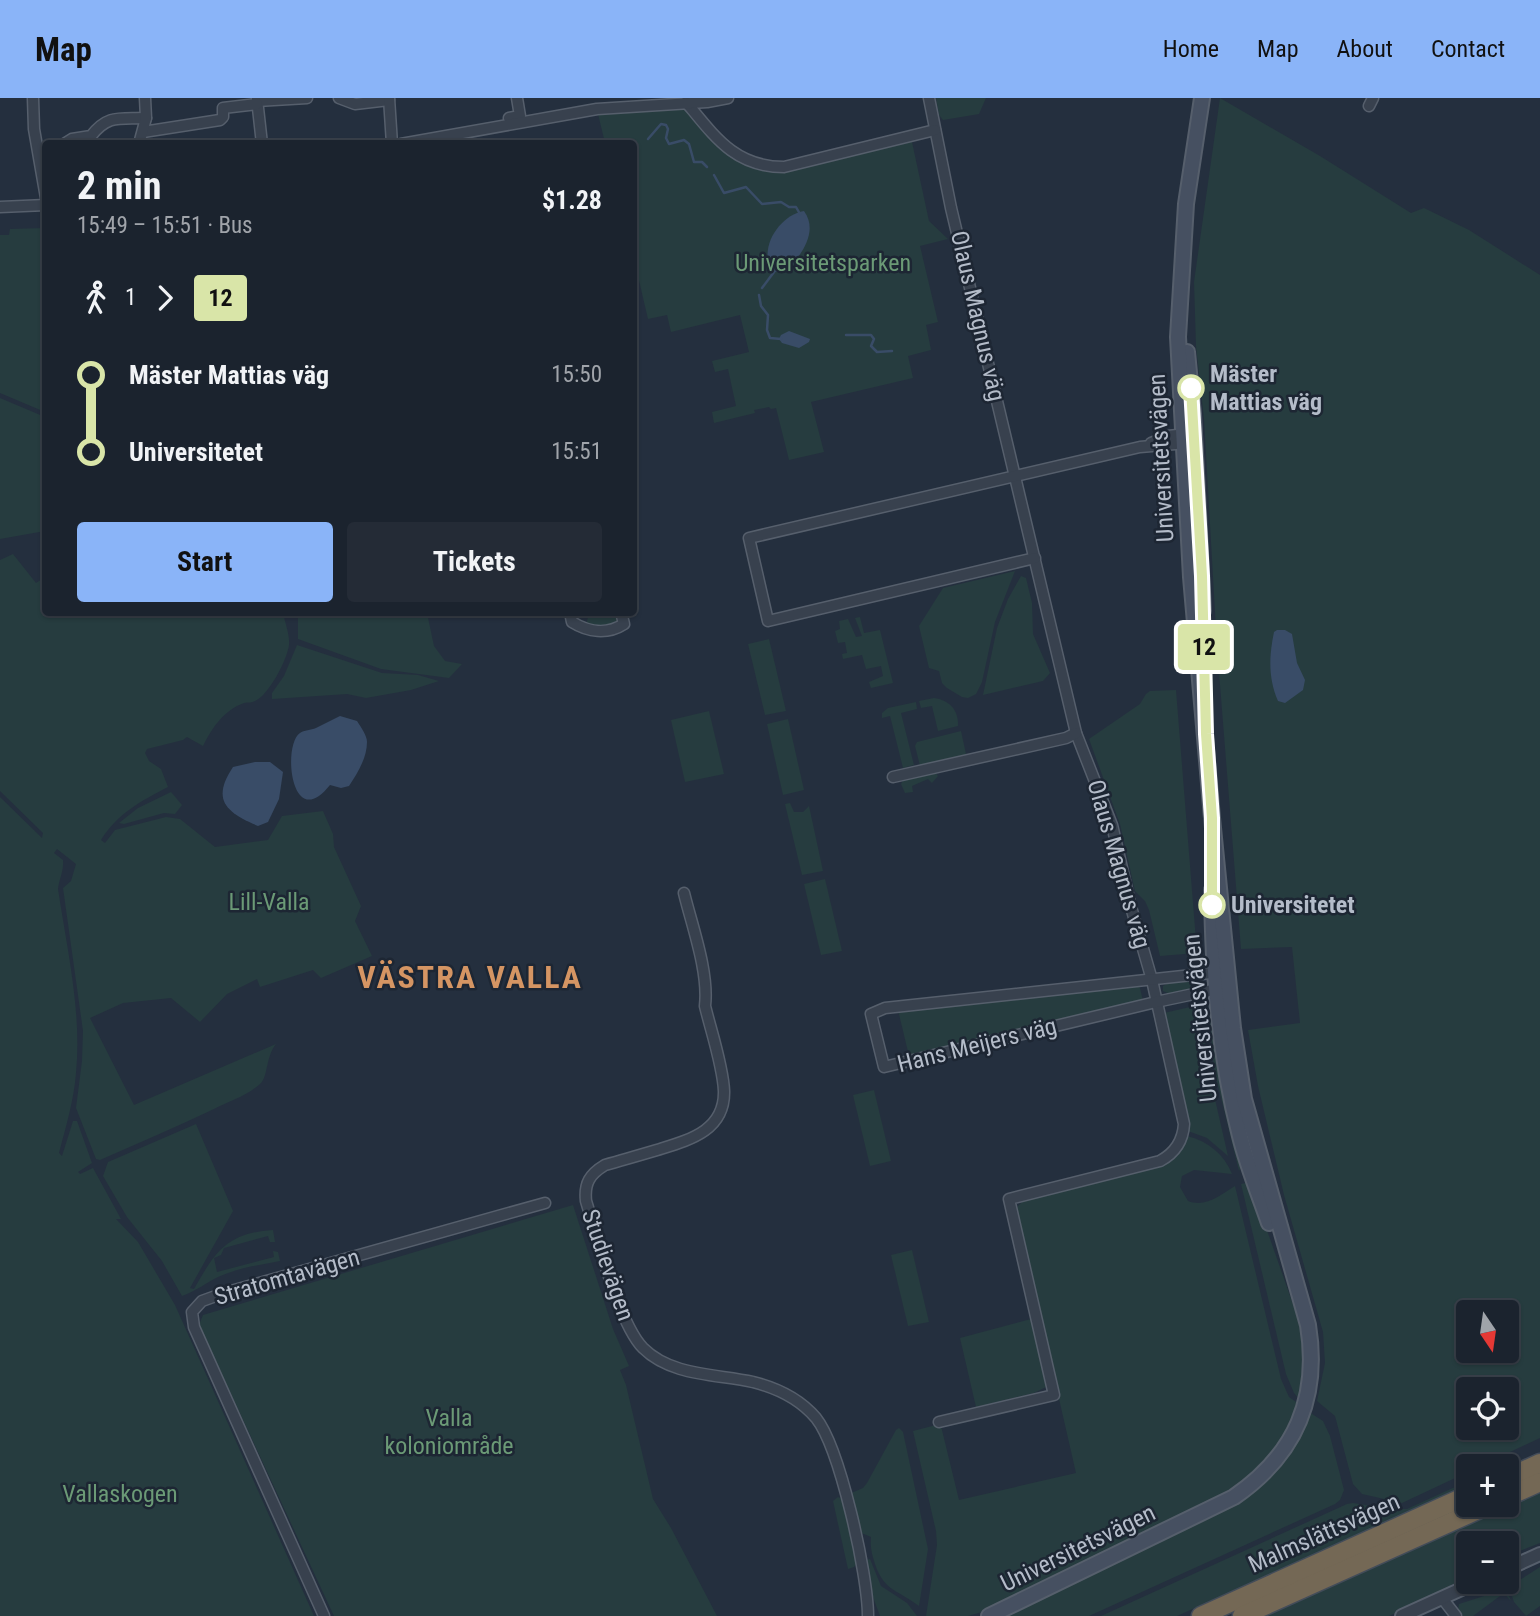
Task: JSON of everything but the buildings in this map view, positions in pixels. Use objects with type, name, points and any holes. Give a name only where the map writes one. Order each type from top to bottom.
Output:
[{"type":"highway","points":[[1519,1473],[1540,1463]]},
{"type":"highway","points":[[1519,1492],[1540,1482]]},
{"type":"highway","name":"Malmslättsvägen","points":[[1200,1616],[1456,1500]]},
{"type":"highway","name":"Malmslättsvägen","points":[[1242,1616],[1462,1517]]},
{"type":"main road","name":"Universitetsvägen","points":[[989,1616],[1234,1497],[1252,1485],[1276,1461],[1293,1436],[1308,1390],[1312,1355],[1308,1325],[1244,1099],[1223,988],[1206,734],[1191,577],[1188,439],[1178,337],[1186,204],[1202,98]]},
{"type":"main road","name":"Universitetsvägen","points":[[1196,135],[1208,98]]},
{"type":"street","points":[[33,98],[41,148]]},
{"type":"street","points":[[140,140],[146,118],[145,98]]},
{"type":"street","points":[[143,132],[220,120],[223,117],[223,108],[257,101],[307,98]]},
{"type":"street","points":[[339,98],[355,104],[389,99],[392,140]]},
{"type":"street","points":[[509,118],[520,116],[517,98]]},
{"type":"street","points":[[423,140],[597,109],[728,98]]},
{"type":"street","name":"Olaus Magnus väg","points":[[929,98],[1076,733],[1112,825],[1184,1119],[1184,1132],[1177,1148],[1160,1161],[1009,1199],[1054,1395],[939,1422]]},
{"type":"street","points":[[257,101],[262,140]]},
{"type":"street","points":[[686,103],[721,143],[736,155],[769,167],[784,167],[935,130]]},
{"type":"street","points":[[70,140],[91,136],[102,123],[114,119],[146,118]]},
{"type":"street","points":[[0,207],[42,205]]},
{"type":"street","points":[[1035,558],[768,621],[749,538],[1140,447],[1168,436],[1188,439]]},
{"type":"street","points":[[571,616],[572,622],[598,632],[614,630],[624,624],[622,616]]},
{"type":"street","points":[[892,778],[1066,738],[1076,733]]},
{"type":"street","name":"Studievägen","points":[[684,892],[704,978],[707,993],[705,1006],[724,1088],[722,1105],[713,1124],[694,1138],[605,1165],[597,1170],[586,1185],[586,1201],[625,1320],[642,1347],[659,1360],[678,1368],[777,1389],[793,1398],[815,1418],[834,1451],[868,1595],[876,1616]]},
{"type":"street","name":"Hans Meijers väg","points":[[1222,971],[893,1007],[871,1014],[884,1067],[1223,988]]},
{"type":"street","name":"Stratomtavägen","points":[[324,1616],[194,1327],[192,1312],[202,1301],[224,1293],[545,1203]]},
{"type":"street","points":[[1519,1564],[1540,1554]]},
{"type":"street","points":[[1402,1616],[1456,1592]]},
{"type":"street","name":"Studievägen","points":[[868,1595],[868,1616]]},
{"type":"street","points":[[1442,1598],[1456,1616]]},
{"type":"green space","points":[[936,98],[986,98],[979,114],[943,120],[939,115]]},
{"type":"green space","points":[[1220,98],[1411,213],[1424,208],[1469,230],[1540,275],[1540,1438],[1506,1454],[1456,1454],[1456,1478],[1402,1503],[1362,1494],[1353,1484],[1335,1416],[1317,1401],[1325,1363],[1323,1332],[1284,1195],[1258,1086],[1248,1030],[1300,1023],[1292,947],[1241,949],[1217,647],[1204,419],[1196,346],[1194,282]]},
{"type":"green space","name":"Universitetsparken","points":[[685,108],[736,160],[748,166],[777,172],[912,142],[929,221],[948,239],[920,246],[938,322],[926,325],[931,350],[908,356],[913,378],[811,402],[824,452],[789,460],[776,408],[754,410],[755,413],[714,423],[712,412],[736,406],[728,369],[715,372],[712,361],[749,352],[740,315],[671,332],[667,315],[648,319],[637,272],[637,140],[604,140],[598,114]]},
{"type":"green space","points":[[42,228],[42,411],[0,393],[0,235],[9,235],[10,229]]},
{"type":"green space","points":[[0,398],[42,416],[42,532],[0,539]]},
{"type":"green space","points":[[13,554],[36,583],[42,579],[42,616],[284,616],[288,633],[288,651],[266,692],[255,701],[237,706],[225,715],[203,746],[187,737],[147,749],[145,753],[149,761],[161,769],[168,787],[123,815],[101,840],[105,843],[115,830],[166,817],[180,819],[215,847],[268,840],[282,816],[323,811],[333,834],[334,847],[361,906],[355,921],[372,956],[321,978],[313,970],[260,987],[257,979],[227,994],[200,1022],[171,998],[123,1003],[90,1018],[134,1105],[276,1044],[270,1054],[263,1080],[251,1091],[100,1160],[96,1159],[76,1108],[83,1031],[63,888],[71,881],[76,864],[57,849],[54,853],[63,860],[58,889],[73,981],[77,1027],[76,1073],[59,1153],[62,1156],[73,1121],[77,1121],[92,1163],[78,1172],[80,1174],[93,1168],[121,1219],[116,1219],[138,1242],[175,1305],[314,1616],[0,1616],[0,797],[42,838],[43,833],[0,791],[0,560]]},
{"type":"green space","points":[[1015,571],[995,622],[982,682],[976,694],[968,698],[962,697],[942,683],[939,671],[929,668],[919,626],[943,588]]},
{"type":"green space","points":[[1021,576],[1026,578],[1032,603],[1033,634],[1050,673],[1043,681],[983,695],[997,628],[1008,599]]},
{"type":"green space","points":[[298,616],[428,616],[434,646],[445,661],[462,664],[449,678],[381,669],[298,639]]},
{"type":"green space","points":[[588,616],[618,616],[619,620],[614,627],[586,626]]},
{"type":"green space","points":[[860,617],[864,633],[880,630],[893,683],[871,688],[869,682],[883,676],[881,666],[866,669],[862,655],[843,659],[842,654],[847,653],[845,642],[838,643],[835,631],[840,629],[839,621],[848,619],[856,637],[862,636],[855,618]]},
{"type":"green space","points":[[769,639],[786,711],[765,715],[748,644]]},
{"type":"green space","points":[[297,645],[382,673],[418,675],[439,681],[411,690],[366,698],[347,694],[272,699],[272,693],[284,676]]},
{"type":"green space","points":[[1176,690],[1197,953],[1160,956],[1149,910],[1145,901],[1135,891],[1120,824],[1089,739],[1140,704],[1150,691]]},
{"type":"green space","points":[[934,698],[952,707],[957,715],[958,726],[938,731],[932,706],[921,708],[919,701]]},
{"type":"green space","points":[[916,702],[917,709],[901,713],[914,765],[903,768],[890,716],[882,718],[882,713],[888,708]]},
{"type":"green space","points":[[709,711],[724,774],[685,782],[671,720]]},
{"type":"green space","points":[[788,719],[804,790],[783,795],[767,724]]},
{"type":"green space","points":[[961,731],[965,757],[920,766],[915,746],[917,742]]},
{"type":"green space","points":[[935,772],[938,776],[932,783],[928,779],[912,786],[913,792],[905,793],[901,784],[904,779]]},
{"type":"green space","points":[[171,792],[182,805],[175,814],[164,813],[119,823],[138,808]]},
{"type":"green space","points":[[790,803],[794,812],[803,812],[809,806],[823,871],[802,875],[785,804]]},
{"type":"green space","points":[[825,879],[842,951],[821,955],[804,884]]},
{"type":"green space","points":[[1201,978],[1202,988],[1170,994],[1163,991],[1163,986],[1171,982]]},
{"type":"green space","points":[[1139,984],[1143,1001],[909,1056],[898,1010]]},
{"type":"green space","points":[[1208,999],[1212,1005],[1243,1162],[1239,1171],[1214,1069]]},
{"type":"green space","points":[[1203,1004],[1209,1073],[1228,1156],[1207,1138],[1188,1131],[1188,1115],[1164,1013]]},
{"type":"green space","points":[[874,1090],[891,1161],[870,1166],[853,1095]]},
{"type":"green space","points":[[196,1124],[233,1211],[190,1288],[194,1289],[209,1265],[216,1255],[224,1247],[244,1235],[273,1230],[275,1242],[270,1242],[268,1236],[224,1248],[221,1255],[214,1258],[217,1272],[274,1257],[273,1251],[278,1252],[280,1261],[226,1274],[182,1296],[162,1261],[127,1217],[103,1176],[108,1162]]},
{"type":"green space","points":[[1187,1136],[1214,1149],[1225,1160],[1232,1174],[1194,1170],[1182,1176],[1180,1187],[1188,1201],[1201,1203],[1213,1200],[1235,1186],[1281,1379],[1289,1397],[1299,1404],[1293,1419],[1277,1446],[1257,1469],[1219,1498],[982,1612],[968,1616],[926,1616],[937,1545],[913,1431],[941,1426],[959,1500],[1076,1473],[1017,1207],[1024,1200],[1165,1163],[1175,1156]]},
{"type":"green space","points":[[1250,1182],[1301,1327],[1304,1359],[1300,1400],[1286,1374],[1241,1184]]},
{"type":"green space","name":"Valla koloniområde","points":[[573,1205],[613,1329],[629,1366],[620,1370],[653,1499],[717,1616],[334,1616],[199,1325],[203,1315]]},
{"type":"green space","points":[[912,1250],[929,1322],[908,1326],[891,1255]]},
{"type":"green space","points":[[1031,1319],[1046,1387],[1034,1393],[976,1407],[960,1338]]},
{"type":"green space","points":[[1309,1412],[1323,1421],[1330,1436],[1344,1490],[1335,1504],[1089,1616],[1006,1616],[1241,1500],[1267,1480],[1287,1457]]},
{"type":"green space","points":[[899,1428],[903,1432],[928,1549],[919,1606],[883,1580],[873,1557],[871,1537],[859,1532],[849,1494],[863,1488],[867,1483]]},
{"type":"green space","points":[[1456,1487],[1456,1490],[1177,1616],[1101,1616],[1347,1504],[1407,1509]]},
{"type":"green space","points":[[1540,1491],[1540,1543],[1519,1551],[1519,1531],[1456,1531],[1456,1583],[1451,1585],[1452,1588],[1389,1616],[1261,1616],[1482,1517],[1519,1517],[1519,1500]]},
{"type":"green space","points":[[838,1497],[842,1499],[857,1563],[848,1569],[833,1501]]},
{"type":"green space","points":[[870,1559],[881,1586],[907,1603],[917,1616],[880,1616],[873,1597],[866,1560]]},
{"type":"green space","points":[[1540,1567],[1540,1606],[1526,1616],[1514,1602],[1511,1594],[1519,1594],[1519,1581]]},
{"type":"green space","points":[[1490,1594],[1503,1594],[1473,1616],[1463,1616],[1458,1610],[1459,1604]]},
{"type":"water","points":[[804,211],[810,227],[806,243],[787,271],[774,272],[769,264],[768,254],[773,235],[786,219]]},
{"type":"water","points":[[789,331],[810,339],[809,342],[799,348],[782,343],[779,339],[781,335]]},
{"type":"water","points":[[1277,630],[1292,634],[1297,663],[1305,680],[1303,690],[1285,703],[1278,701],[1270,667],[1274,632]]},
{"type":"water","points":[[340,716],[357,721],[364,732],[367,748],[363,760],[349,786],[341,788],[330,785],[317,797],[306,799],[299,793],[291,768],[295,741],[300,733]]},
{"type":"water","points":[[270,762],[283,772],[279,799],[268,822],[258,826],[230,810],[223,796],[226,778],[233,767]]},
{"type":"waterway","points":[[648,139],[661,124],[666,125],[669,144],[684,140],[689,144],[694,162],[702,162],[707,167]]},
{"type":"waterway","points":[[714,175],[724,193],[746,187],[762,204],[781,202],[789,207],[796,207],[800,214]]},
{"type":"waterway","points":[[762,288],[774,272]]},
{"type":"waterway","points":[[759,295],[761,306],[768,315],[767,330],[770,338],[781,339]]},
{"type":"waterway","points":[[846,335],[871,335],[874,339],[871,346],[877,352],[892,351]]},
{"type":"bus line","name":"12","points":[[1191,388],[1212,818],[1212,905]]},
{"type":"place","name":"Mäster Mattias väg","points":[[1191,388]]},
{"type":"place","name":"Universitetet","points":[[1212,905]]},
{"type":"district","name":"VÄSTRA VALLA","points":[[470,977]]},
{"type":"park label","name":"Lill-Valla","points":[[269,902]]},
{"type":"park label","name":"Vallaskogen","points":[[120,1494]]}]
